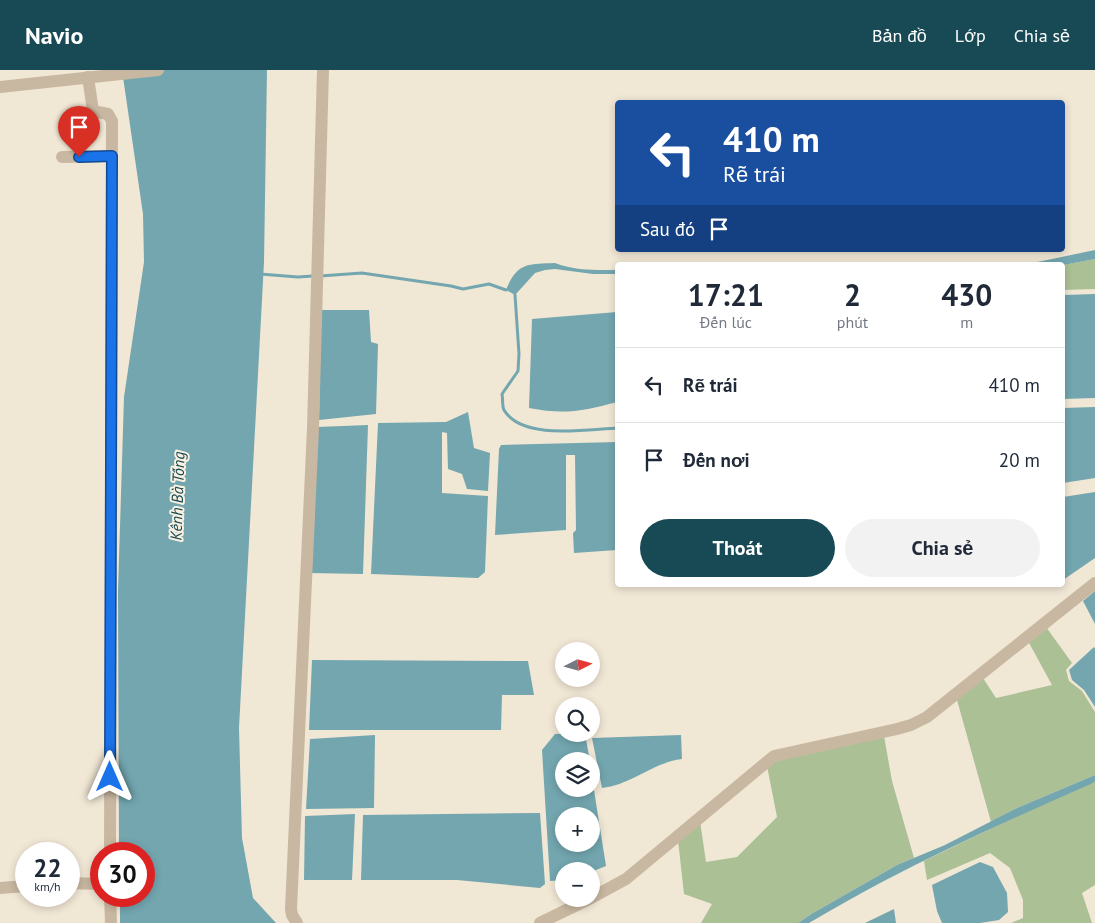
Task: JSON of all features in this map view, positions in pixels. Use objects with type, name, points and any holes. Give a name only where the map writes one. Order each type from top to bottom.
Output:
[{"type":"street","points":[[0,87],[52,76],[88,77],[116,72],[158,70]]},
{"type":"street","points":[[297,923],[292,915],[292,910],[313,428],[323,70]]},
{"type":"street","points":[[88,77],[93,111],[108,114],[112,121],[110,842]]},
{"type":"street","points":[[62,157],[112,156]]},
{"type":"street","points":[[600,893],[626,879],[774,756],[897,729],[928,717],[1095,584]]},
{"type":"street","points":[[0,888],[15,887]]},
{"type":"street","points":[[110,907],[111,923]]},
{"type":"street","points":[[540,923],[572,907]]},
{"type":"green space","points":[[1095,259],[1095,289],[1065,290],[1065,264]]},
{"type":"green space","points":[[1046,627],[1072,663],[1066,670],[1069,681],[1082,691],[1095,712],[1095,775],[1017,808],[991,822],[957,700],[983,678],[996,698],[1052,685],[1028,641]]},
{"type":"green space","points":[[884,736],[892,781],[914,858],[897,865],[798,923],[701,923],[712,904],[684,894],[678,840],[700,821],[706,862],[737,857],[777,817],[767,766],[776,761]]},
{"type":"green space","points":[[1095,781],[1095,885],[1082,893],[1092,923],[1011,923],[1023,918],[1023,900],[1010,868],[990,853],[927,880],[924,861]]},
{"type":"water","name":"Kênh Bà Tống","points":[[122,70],[267,70],[264,262],[239,728],[242,838],[253,898],[276,923],[120,923],[120,907],[155,907],[155,842],[119,842],[118,591],[124,397],[144,262],[143,214]]},
{"type":"water","points":[[1095,250],[1095,259],[1065,265],[1065,262],[1037,262]]},
{"type":"water","points":[[555,263],[578,269],[615,270],[615,274],[593,274],[555,269],[545,270],[535,273],[515,295],[506,290],[519,269],[538,264]]},
{"type":"water","points":[[1095,294],[1095,398],[1065,399],[1065,295]]},
{"type":"water","points":[[321,310],[369,310],[371,342],[378,344],[376,414],[319,420]]},
{"type":"water","points":[[615,312],[615,403],[594,408],[564,412],[529,408],[532,319]]},
{"type":"water","points":[[1095,407],[1095,478],[1065,483],[1065,408]]},
{"type":"water","points":[[468,412],[474,448],[490,453],[488,491],[467,489],[462,474],[448,469],[447,433],[442,432],[442,493],[488,496],[485,572],[478,578],[371,574],[378,423],[446,422]]},
{"type":"water","points":[[368,425],[363,574],[310,573],[317,427]]},
{"type":"water","points":[[615,442],[615,550],[574,553],[573,533],[576,530],[575,455],[566,455],[566,530],[495,535],[499,449],[501,445]]},
{"type":"water","points":[[1095,492],[1095,558],[1065,579],[1065,497]]},
{"type":"water","points":[[1095,591],[1095,624],[1083,601]]},
{"type":"water","points":[[1094,647],[1095,707],[1084,690],[1072,680],[1069,670]]},
{"type":"water","points":[[312,660],[528,661],[534,695],[502,695],[501,730],[309,730]]},
{"type":"water","points":[[555,734],[555,742],[586,742],[588,752],[555,752],[555,797],[595,797],[597,807],[555,807],[555,852],[600,852],[600,828],[606,866],[600,868],[600,862],[555,862],[555,881],[550,881],[542,750]]},
{"type":"water","points":[[375,735],[374,808],[306,809],[310,739]]},
{"type":"water","points":[[681,735],[682,759],[662,764],[623,783],[602,788],[600,752],[595,752],[593,742],[600,742],[600,738]]},
{"type":"water","points":[[1095,775],[1093,783],[1013,818],[934,856],[809,923],[798,923],[897,865],[945,845],[1017,808]]},
{"type":"water","points":[[540,813],[545,884],[540,888],[457,880],[361,880],[363,815]]},
{"type":"water","points":[[355,814],[352,880],[304,880],[305,816]]},
{"type":"water","points":[[980,862],[993,867],[1007,893],[1008,912],[999,920],[980,923],[942,923],[937,911],[932,885]]},
{"type":"water","points":[[894,909],[896,923],[865,923]]},
{"type":"waterway","points":[[320,276],[362,273],[463,289],[489,284],[506,290]]},
{"type":"waterway","points":[[260,274],[298,277],[313,276]]},
{"type":"waterway","points":[[515,295],[519,354],[518,371],[502,394],[504,410],[513,420],[540,430],[573,431],[615,428]]},
{"type":"route","points":[[79,157],[112,156],[110,777]]}]
